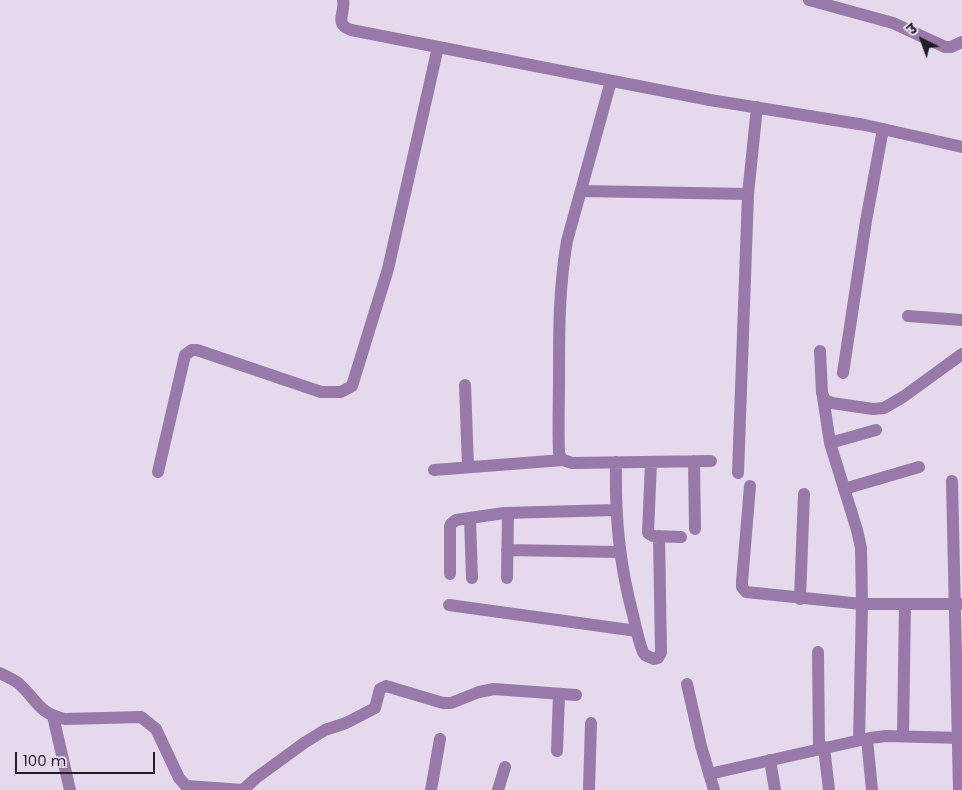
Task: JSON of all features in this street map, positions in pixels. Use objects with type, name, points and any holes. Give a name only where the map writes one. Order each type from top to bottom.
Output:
[{"type":"street","points":[[343,0],[341,22],[347,28],[611,81],[883,129],[962,147]]},
{"type":"street","points":[[809,0],[894,23],[945,47],[951,47],[962,42]]},
{"type":"street","points":[[158,472],[183,361],[185,355],[192,350],[197,350],[321,392],[341,392],[352,386],[388,270],[438,47]]},
{"type":"street","points":[[563,460],[559,454],[560,291],[567,241],[611,81]]},
{"type":"street","points":[[738,473],[748,194],[756,107]]},
{"type":"street","points":[[843,373],[866,221],[883,129]]},
{"type":"street","points":[[582,191],[748,194]]},
{"type":"street","points":[[908,316],[962,320]]},
{"type":"street","points":[[820,351],[823,396],[830,443],[857,530],[860,548],[863,739],[872,790]]},
{"type":"street","points":[[823,396],[828,402],[832,403],[873,409],[884,408],[903,397],[962,354]]},
{"type":"street","points":[[465,385],[468,467]]},
{"type":"street","points":[[830,443],[876,430]]},
{"type":"street","points":[[434,470],[563,460],[572,463],[711,461]]},
{"type":"street","points":[[694,461],[695,529]]},
{"type":"street","points":[[616,462],[616,510],[619,552],[637,631],[645,655],[654,659],[658,658],[661,652],[659,536]]},
{"type":"street","points":[[650,462],[647,530],[649,535],[680,537]]},
{"type":"street","points":[[844,489],[919,467]]},
{"type":"street","points":[[952,481],[958,604],[959,790]]},
{"type":"street","points":[[750,486],[742,587],[746,592],[862,604],[958,604]]},
{"type":"street","points":[[800,599],[804,494]]},
{"type":"street","points":[[450,574],[451,524],[456,520],[508,513],[616,510]]},
{"type":"street","points":[[507,578],[508,513]]},
{"type":"street","points":[[470,518],[472,578]]},
{"type":"street","points":[[507,550],[619,552]]},
{"type":"street","points":[[903,736],[905,604]]},
{"type":"street","points":[[449,605],[637,631]]},
{"type":"street","points":[[818,652],[822,748],[829,790]]},
{"type":"street","points":[[0,673],[19,685],[39,707],[53,716],[65,719],[141,717],[156,729],[182,783],[186,786],[243,790],[256,778],[304,743],[325,730],[375,708],[380,689],[384,686],[390,686],[443,704],[494,689],[576,695]]},
{"type":"street","points":[[687,684],[701,746],[714,790]]},
{"type":"street","points":[[556,751],[559,694]]},
{"type":"street","points":[[53,716],[70,790]]},
{"type":"street","points":[[589,790],[591,723]]},
{"type":"street","points":[[709,774],[863,739],[886,736],[960,738]]},
{"type":"street","points":[[431,790],[440,739]]},
{"type":"street","points":[[770,760],[776,790]]},
{"type":"street","points":[[498,790],[505,767]]}]
